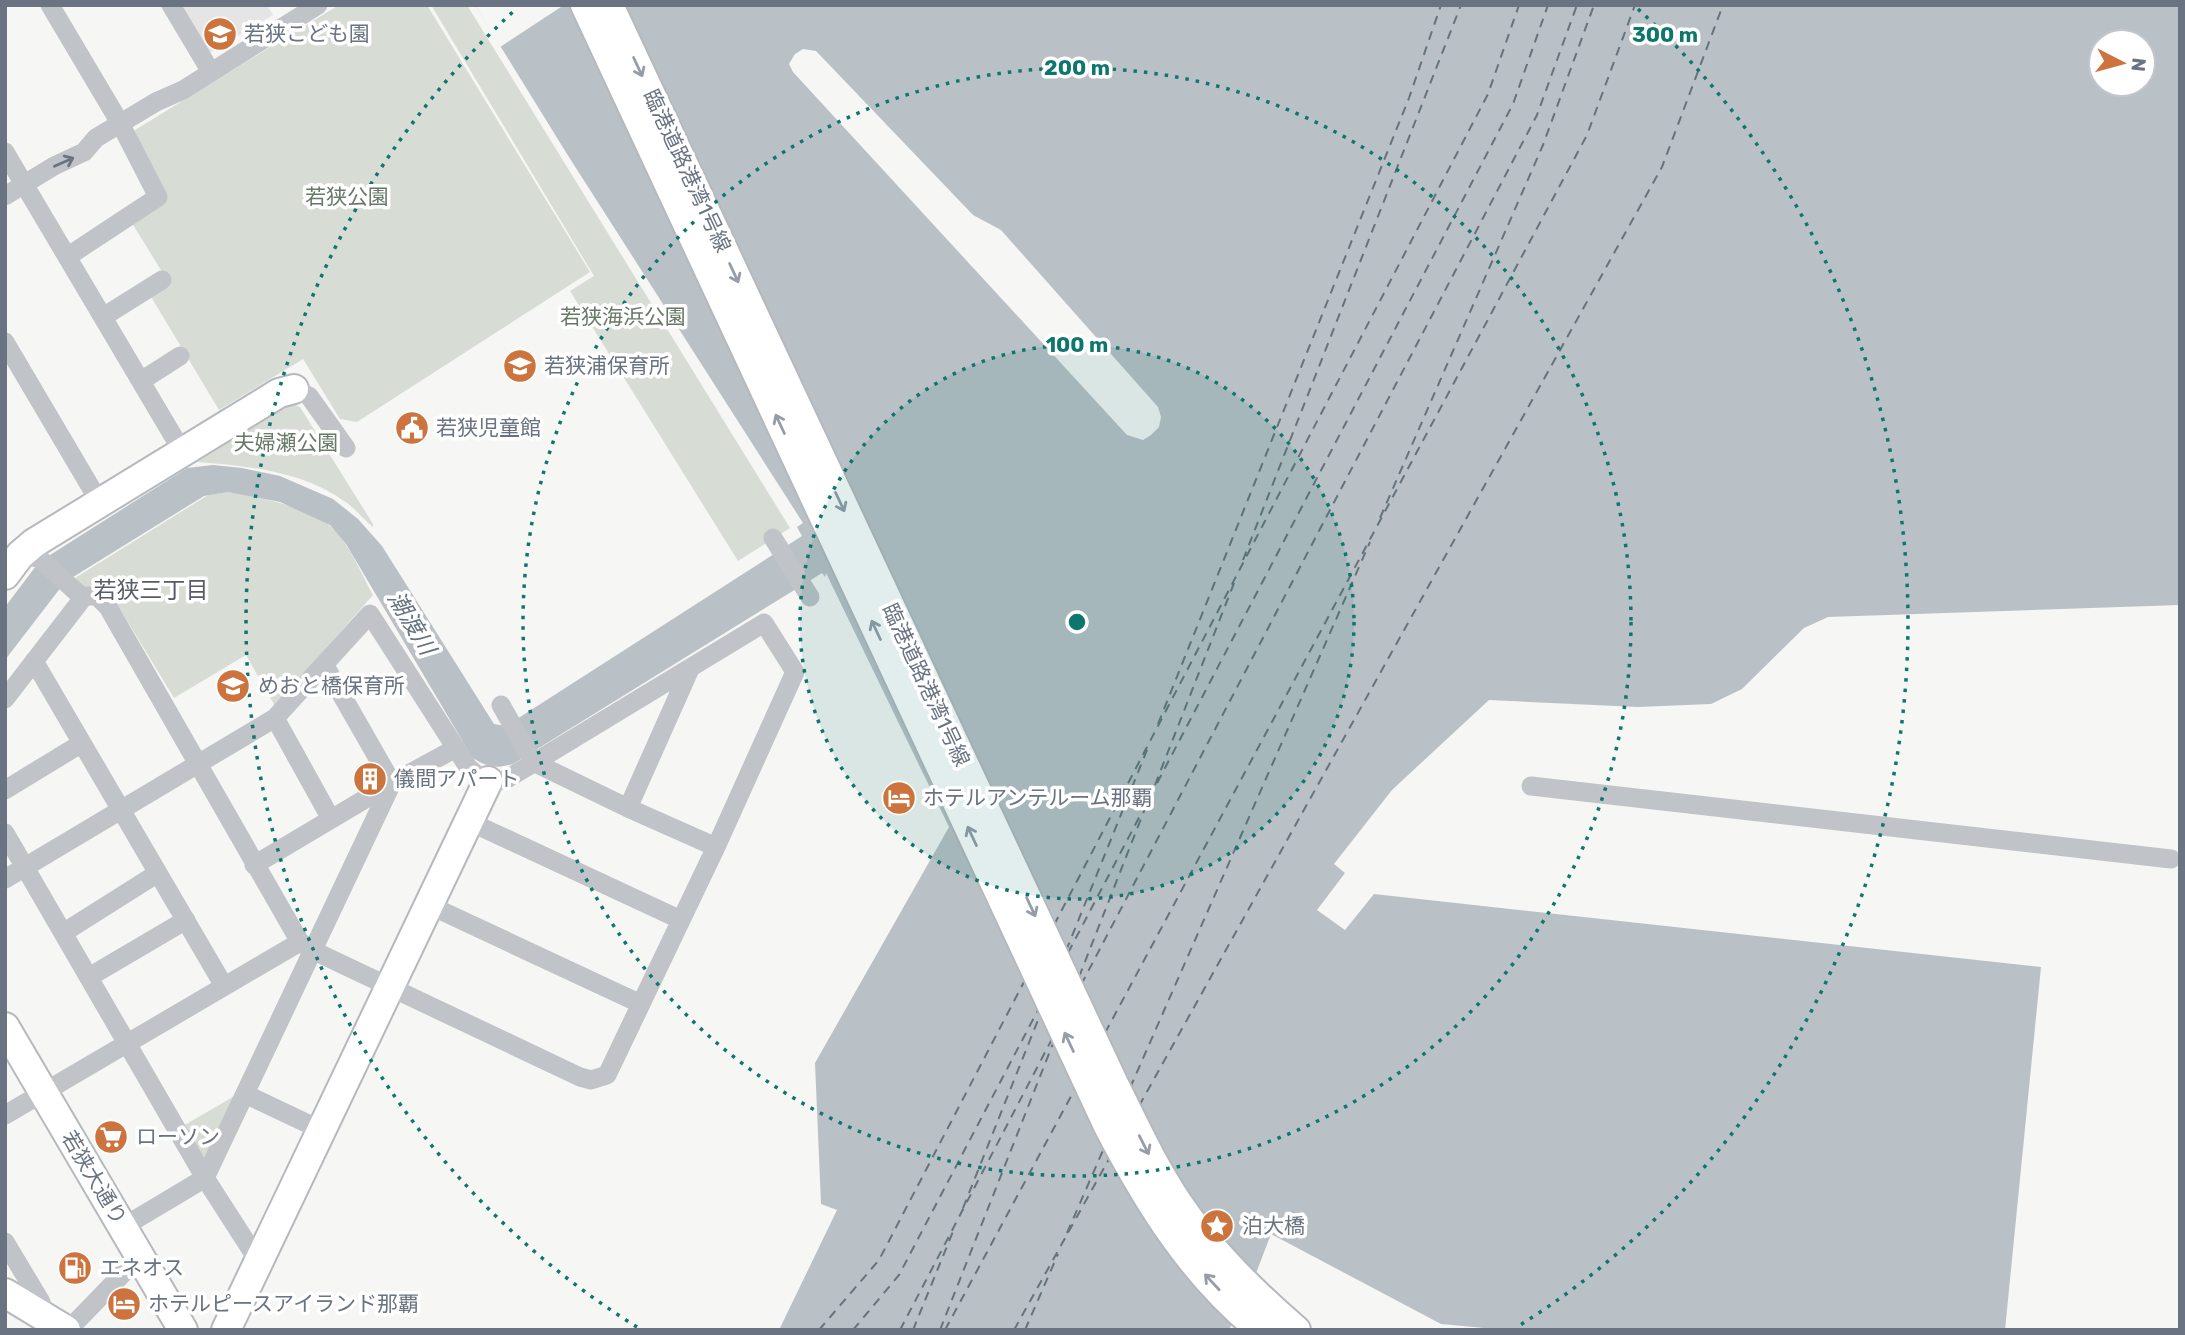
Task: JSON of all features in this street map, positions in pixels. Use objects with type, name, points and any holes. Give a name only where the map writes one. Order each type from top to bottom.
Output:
[{"type":"street","points":[[50,5],[120,123],[158,197],[67,257]]},
{"type":"street","points":[[171,5],[211,72]]},
{"type":"street","points":[[5,195],[83,152],[96,138],[120,123],[211,72],[288,13],[318,5]]},
{"type":"street","name":"臨港道路港湾1号線","points":[[585,5],[1108,1126],[1133,1174],[1184,1250],[1205,1276],[1261,1330]]},
{"type":"street","name":"臨港道路港湾1号線","points":[[609,5],[949,734],[1152,1160],[1203,1238],[1247,1286],[1296,1330]]},
{"type":"street","points":[[5,152],[182,451]]},
{"type":"street","points":[[103,317],[162,281]]},
{"type":"street","points":[[5,342],[100,503]]},
{"type":"street","points":[[141,381],[180,356]]},
{"type":"street","points":[[83,598],[68,585],[16,565],[34,543],[279,393],[294,389],[309,396],[346,449]]},
{"type":"street","points":[[773,538],[810,597]]},
{"type":"street","points":[[5,699],[83,598],[97,596],[108,607],[197,765],[254,865],[306,946],[591,1080],[607,1075],[716,847],[795,672],[764,623],[690,669],[531,757],[507,779],[497,783],[476,775],[370,614],[275,718],[197,765],[5,879]]},
{"type":"street","points":[[34,661],[224,986]]},
{"type":"street","points":[[324,664],[392,783]]},
{"type":"street","points":[[628,808],[690,669]]},
{"type":"street","points":[[506,712],[531,757],[628,808],[716,847]]},
{"type":"street","points":[[275,718],[331,819]]},
{"type":"street","points":[[5,790],[82,743]]},
{"type":"street","points":[[254,865],[456,748]]},
{"type":"street","points":[[226,1330],[488,781]]},
{"type":"street","points":[[123,1227],[205,1178],[245,1094],[306,946],[392,783]]},
{"type":"street","points":[[1531,786],[2171,859]]},
{"type":"street","points":[[468,821],[681,920]]},
{"type":"street","points":[[5,833],[205,1178],[259,1262]]},
{"type":"street","points":[[63,933],[158,873]]},
{"type":"street","points":[[429,905],[641,1004]]},
{"type":"street","points":[[89,977],[186,920]]},
{"type":"street","points":[[5,1115],[224,986],[306,946]]},
{"type":"street","name":"若狭大通り","points":[[5,1027],[183,1330]]},
{"type":"street","points":[[245,1094],[321,1130]]},
{"type":"street","points":[[5,1242],[41,1303],[39,1313]]},
{"type":"street","points":[[5,1293],[67,1330],[140,1256]]},
{"type":"shaded area","name":"若狭こども園","points":[[182,5],[267,5],[273,15],[209,53]]},
{"type":"green space","name":"若狭公園","points":[[339,5],[427,5],[590,272],[357,422],[340,419],[303,359],[219,410],[150,295],[169,283],[130,220],[166,196],[136,142],[135,130]]},
{"type":"green space","name":"若狭海浜公園","points":[[431,5],[467,5],[790,528],[738,561],[570,291],[594,276]]},
{"type":"green space","name":"夫婦瀬公園","points":[[290,403],[300,407],[373,527],[348,504],[310,483],[254,468],[197,462]]},
{"type":"green space","name":"夫婦瀬公園","points":[[228,492],[281,503],[309,513],[330,526],[343,540],[373,595],[275,706],[246,655],[174,698],[111,594],[99,588],[84,590],[75,578],[208,495]]},
{"type":"green space","points":[[238,1094],[206,1161],[183,1126]]},
{"type":"water","name":"潮渡川","points":[[475,5],[2180,5],[2180,605],[1828,617],[1804,628],[1742,689],[1711,704],[1637,707],[1489,700],[1392,790],[1334,864],[1345,873],[1317,910],[1345,930],[1374,894],[2041,967],[2005,1330],[1506,1330],[1441,1324],[1271,1234],[1250,1289],[1229,1330],[779,1330],[837,1210],[821,1204],[815,1063],[949,827],[826,573],[825,577],[822,573],[513,764],[502,766],[486,765],[472,757],[346,544],[330,525],[280,502],[228,492],[204,496],[65,582],[5,660],[5,607],[39,562],[187,468],[213,465],[280,476],[333,499],[358,519],[382,546],[494,724],[506,726],[802,536],[797,527],[803,523]]},
{"type":"pier","points":[[475,5],[564,5],[500,47]]},
{"type":"pier","points":[[803,49],[816,51],[973,215],[1001,230],[1158,407],[1161,417],[1159,427],[1151,435],[1143,440],[1127,435],[793,72],[789,64],[795,54]]},
{"type":"ferry route","points":[[1158,724],[1409,98],[1441,5]]},
{"type":"ferry route","points":[[1243,560],[1461,5]]},
{"type":"ferry route","points":[[1054,925],[1488,94],[1519,5]]},
{"type":"ferry route","points":[[1068,953],[1513,104],[1548,5]]},
{"type":"ferry route","points":[[1081,985],[1537,115],[1577,5]]},
{"type":"ferry route","points":[[1380,518],[1543,145],[1594,5]]},
{"type":"ferry route","points":[[1105,1033],[1587,135],[1635,5]]},
{"type":"ferry route","points":[[1139,1106],[1662,167],[1723,5]]},
{"type":"ferry route","points":[[1130,1088],[1370,542]]},
{"type":"ferry route","points":[[1155,785],[1236,578]]},
{"type":"ferry route","points":[[1066,951],[1149,745]]},
{"type":"ferry route","points":[[1079,977],[1146,806]]},
{"type":"ferry route","points":[[819,1330],[879,1260],[1025,980]]},
{"type":"ferry route","points":[[853,1330],[899,1275],[1038,1010]]},
{"type":"ferry route","points":[[963,1208],[1040,1015]]},
{"type":"ferry route","points":[[900,1330],[1052,1039]]},
{"type":"ferry route","points":[[940,1330],[1054,1041]]},
{"type":"ferry route","points":[[945,1330],[1076,1087]]},
{"type":"ferry route","points":[[1067,1233],[1104,1148]]},
{"type":"ferry route","points":[[1014,1330],[1109,1159]]},
{"type":"ferry route","points":[[913,1330],[954,1229]]},
{"type":"ferry route","points":[[1025,1330],[1058,1254]]},
{"type":"place","name":"若狭こども園","points":[[220,34]]},
{"type":"place","name":"若狭浦保育所","points":[[520,366]]},
{"type":"place","name":"若狭児童館","points":[[412,428]]},
{"type":"place","name":"めおと橋保育所","points":[[233,686]]},
{"type":"place","name":"儀間アパート","points":[[370,779]]},
{"type":"place","name":"ホテルアンテルーム那覇","points":[[899,798]]},
{"type":"place","name":"ローソン","points":[[111,1137]]},
{"type":"place","name":"泊大橋","points":[[1217,1226]]},
{"type":"place","name":"エネオス","points":[[75,1268]]},
{"type":"place","name":"ホテルピースアイランド那覇","points":[[124,1304]]},
{"type":"district","name":"若狭三丁目","points":[[151,590]]}]
